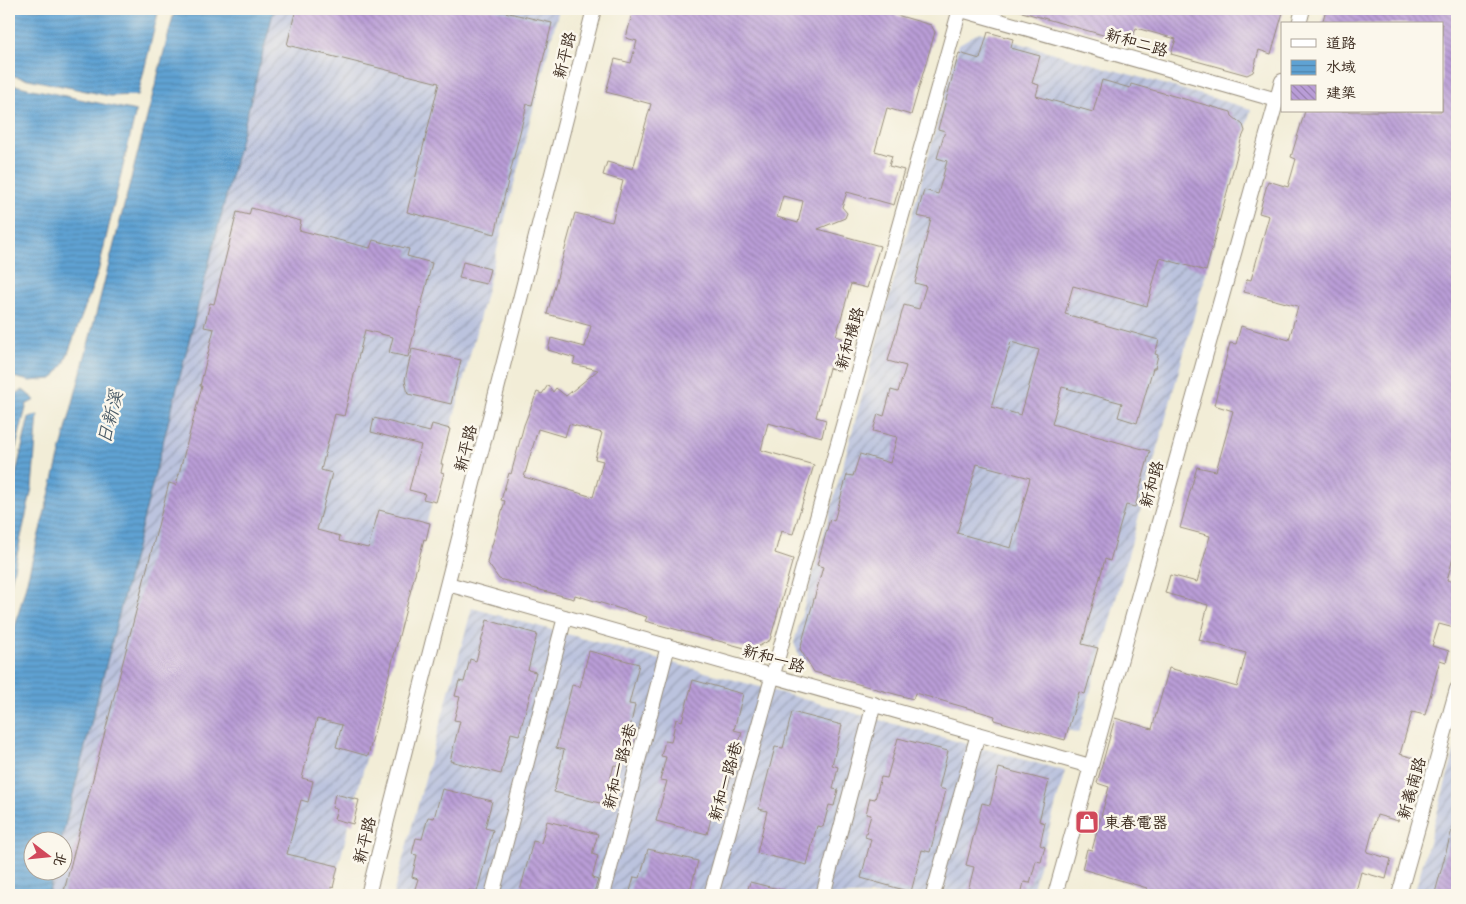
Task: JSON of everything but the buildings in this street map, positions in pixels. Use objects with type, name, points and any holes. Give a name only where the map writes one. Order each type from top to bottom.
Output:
[{"type":"street","name":"新平路","points":[[368,895],[594,9]]},
{"type":"street","name":"新和二路","points":[[959,9],[1277,100]]},
{"type":"street","name":"新和橫路","points":[[772,676],[959,9]]},
{"type":"street","points":[[1300,22],[1303,9]]},
{"type":"street","name":"新和路","points":[[1055,895],[1281,85]]},
{"type":"street","name":"新和一路","points":[[448,584],[1090,766]]},
{"type":"street","points":[[492,895],[565,617]]},
{"type":"street","name":"新和一路3巷","points":[[603,895],[668,646]]},
{"type":"street","name":"新和一路1巷","points":[[711,895],[772,676]]},
{"type":"street","name":"新義南路","points":[[1399,895],[1457,689]]},
{"type":"street","points":[[822,895],[874,704]]},
{"type":"street","points":[[933,895],[978,734]]},
{"type":"shaded area","points":[[274,9],[559,9],[331,895],[48,895],[51,882],[72,882],[72,832],[63,832]]},
{"type":"shaded area","points":[[980,32],[1251,109],[1079,733],[801,660],[794,643],[959,44]]},
{"type":"shaded area","points":[[472,608],[1065,771],[1031,895],[393,895]]},
{"type":"shaded area","points":[[1457,742],[1457,895],[1414,895]]},
{"type":"water","points":[[9,9],[159,9],[138,95],[110,96],[9,75]]},
{"type":"water","name":"日新溪","points":[[175,9],[274,9],[63,832],[22,832],[22,882],[51,882],[48,895],[9,895],[9,650]]},
{"type":"water","points":[[9,84],[136,111],[98,272],[64,364],[52,379],[30,381],[9,376]]},
{"type":"water","points":[[23,390],[35,400],[27,404],[9,474],[9,398]]},
{"type":"water","points":[[38,415],[32,488],[9,591],[9,494],[15,478],[29,417]]},
{"type":"place","name":"東春電器","points":[[1087,822]]}]
